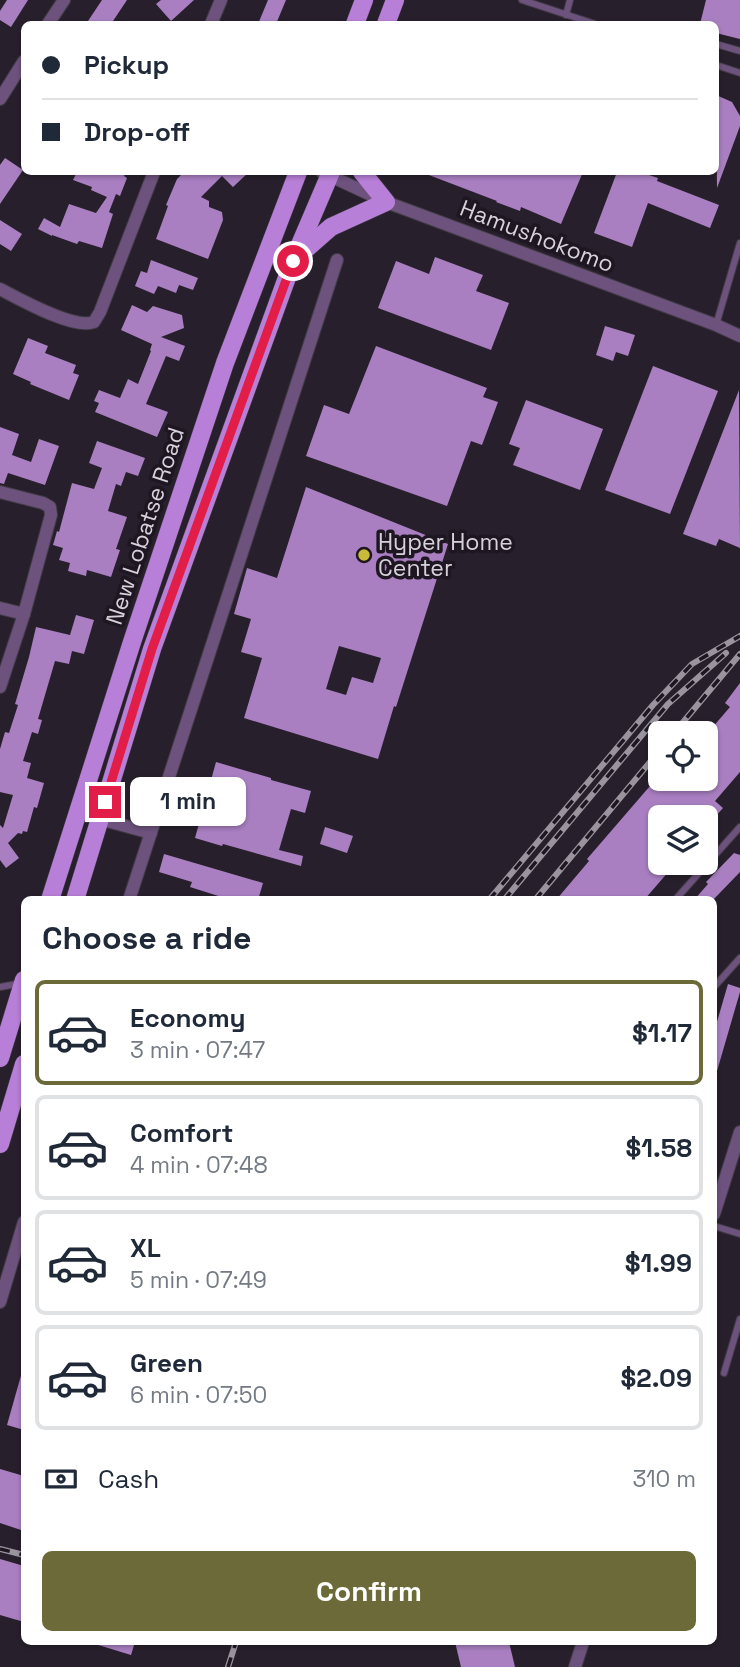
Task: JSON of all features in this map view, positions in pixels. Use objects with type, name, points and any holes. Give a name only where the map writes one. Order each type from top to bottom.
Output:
[{"type":"main road","points":[[356,21],[365,0]]},
{"type":"main road","points":[[387,21],[395,0]]},
{"type":"main road","name":"New Lobatse Road","points":[[51,896],[221,376],[297,175]]},
{"type":"main road","points":[[76,896],[152,649],[326,175]]},
{"type":"main road","points":[[293,261],[331,227],[386,202],[364,175]]},
{"type":"main road","points":[[0,1058],[21,992]]},
{"type":"main road","points":[[0,1144],[21,1074]]},
{"type":"street","points":[[50,21],[64,0]]},
{"type":"street","points":[[212,21],[221,0]]},
{"type":"street","points":[[0,99],[21,66]]},
{"type":"street","points":[[0,289],[55,316],[86,325],[94,322],[152,175]]},
{"type":"street","name":"Hamushokomo","points":[[331,175],[386,202],[740,336]]},
{"type":"street","points":[[130,896],[337,260]]},
{"type":"street","points":[[0,492],[43,503],[50,507],[51,511],[24,614],[0,687]]},
{"type":"street","points":[[0,608],[24,614]]},
{"type":"street","points":[[78,813],[150,833]]},
{"type":"street","points":[[717,1205],[740,1132]]},
{"type":"street","points":[[0,1302],[21,1232]]},
{"type":"street","points":[[575,1667],[582,1645]]},
{"type":"lane","points":[[522,0],[585,21]]},
{"type":"lane","points":[[566,15],[570,0]]},
{"type":"lane","points":[[719,45],[740,51]]},
{"type":"lane","points":[[719,66],[740,73]]},
{"type":"lane","points":[[716,325],[740,243]]},
{"type":"lane","points":[[679,896],[740,827]]},
{"type":"lane","points":[[717,984],[740,958]]},
{"type":"lane","points":[[0,987],[21,983]]},
{"type":"lane","points":[[717,1227],[740,1234]]},
{"type":"lane","points":[[724,1373],[740,1319]]},
{"type":"building","points":[[7,0],[28,0],[11,27],[0,20],[0,11]]},
{"type":"building","points":[[102,0],[127,0],[113,21],[88,21]]},
{"type":"building","points":[[161,0],[194,0],[171,21],[156,4]]},
{"type":"building","points":[[268,0],[286,0],[277,21],[259,21]]},
{"type":"building","points":[[706,0],[740,0],[740,39],[719,34],[719,21],[701,21]]},
{"type":"building","points":[[719,96],[732,102],[740,116],[740,126],[717,188]]},
{"type":"building","points":[[5,158],[21,169],[21,173],[0,204],[0,165]]},
{"type":"building","points":[[76,175],[124,175],[127,178],[120,196],[116,194],[109,212],[113,214],[102,248],[79,241],[77,244],[38,229],[44,218],[60,227],[69,204],[96,213],[107,197],[91,190],[92,187],[73,180]]},
{"type":"building","points":[[181,175],[246,175],[233,187],[222,176],[201,197],[209,201],[209,207],[222,212],[223,220],[208,259],[156,239],[177,179]]},
{"type":"building","points":[[429,175],[582,175],[561,224],[521,207],[520,211]]},
{"type":"building","points":[[616,175],[649,175],[658,178],[657,181],[719,205],[710,228],[648,203],[632,247],[594,233]]},
{"type":"building","points":[[0,220],[22,234],[11,251],[0,244]]},
{"type":"building","points":[[435,257],[483,275],[476,291],[509,303],[491,350],[378,308],[396,261],[429,274]]},
{"type":"building","points":[[151,260],[198,278],[193,290],[179,285],[176,293],[158,286],[154,294],[135,286],[141,271],[147,273]]},
{"type":"building","points":[[132,305],[147,312],[153,306],[182,315],[184,328],[161,337],[185,346],[179,361],[166,356],[146,404],[168,412],[157,437],[95,412],[99,403],[94,401],[99,390],[120,398],[128,379],[138,384],[151,351],[152,344],[121,330]]},
{"type":"building","points":[[605,326],[635,335],[628,356],[616,352],[613,361],[596,355]]},
{"type":"building","points":[[28,338],[48,346],[45,353],[76,365],[73,373],[79,375],[69,400],[13,374]]},
{"type":"building","points":[[376,346],[487,388],[483,397],[498,402],[482,445],[471,441],[447,506],[306,456],[324,405],[349,414]]},
{"type":"building","points":[[653,366],[718,391],[670,514],[605,490]]},
{"type":"building","points":[[739,390],[740,548],[719,539],[716,546],[683,534]]},
{"type":"building","points":[[526,400],[603,429],[580,490],[513,465],[520,448],[509,444]]},
{"type":"building","points":[[0,427],[19,434],[12,455],[31,462],[39,439],[59,446],[45,485],[8,473],[4,484],[0,483]]},
{"type":"building","points":[[97,441],[145,458],[138,476],[126,472],[121,486],[116,484],[108,511],[127,517],[116,549],[120,550],[111,577],[87,570],[86,576],[68,571],[70,563],[59,560],[63,548],[53,545],[72,483],[94,489],[102,468],[89,463]]},
{"type":"building","points":[[306,487],[448,544],[378,759],[244,718],[262,658],[241,652],[251,619],[234,614],[247,568],[277,578]],"holes":[[[339,646],[381,658],[373,683],[352,677],[346,695],[326,689]]]},
{"type":"building","points":[[76,615],[94,620],[84,654],[72,651],[69,664],[55,661],[38,719],[42,720],[38,734],[32,732],[23,761],[31,763],[27,778],[44,783],[27,832],[18,833],[8,843],[19,858],[6,868],[0,860],[0,825],[3,828],[13,795],[0,792],[0,749],[5,732],[9,733],[18,705],[15,704],[36,627],[70,635]]},
{"type":"building","points":[[740,683],[740,772],[715,801],[723,808],[718,814],[718,805],[648,805],[648,875],[666,875],[647,896],[559,896],[589,861],[587,859],[648,788],[648,791],[718,791],[718,721],[730,707],[725,703]]},
{"type":"building","points":[[216,762],[311,791],[305,813],[291,809],[279,850],[303,856],[301,866],[195,838]]},
{"type":"building","points":[[325,827],[353,836],[347,853],[320,844]]},
{"type":"building","points":[[734,853],[740,855],[740,872],[717,896],[698,896],[708,884],[706,882],[713,875],[718,875],[718,870]]},
{"type":"building","points":[[164,854],[263,883],[259,896],[218,896],[190,887],[192,882],[159,872]]},
{"type":"building","points":[[728,984],[740,988],[717,1071],[717,1022]]},
{"type":"building","points":[[21,1376],[21,1429],[7,1425]]},
{"type":"building","points":[[0,1469],[21,1475],[21,1530],[0,1523]]},
{"type":"building","points":[[0,1559],[21,1565],[21,1621],[0,1615]]},
{"type":"building","points":[[98,1645],[134,1645],[131,1655]]},
{"type":"building","points":[[456,1645],[510,1645],[515,1667],[461,1667]]},
{"type":"railway","points":[[492,896],[653,705],[692,664],[740,636]]},
{"type":"railway","points":[[507,896],[668,704],[726,653]]},
{"type":"railway","points":[[684,721],[740,654]]},
{"type":"railway","points":[[538,896],[648,764]]},
{"type":"railway","points":[[0,1549],[21,1554]]},
{"type":"railway","points":[[228,1667],[235,1645]]},
{"type":"place","name":"Hyper Home Center","points":[[364,555]]},
{"type":"route","points":[[105,802],[152,649],[293,261]]}]
